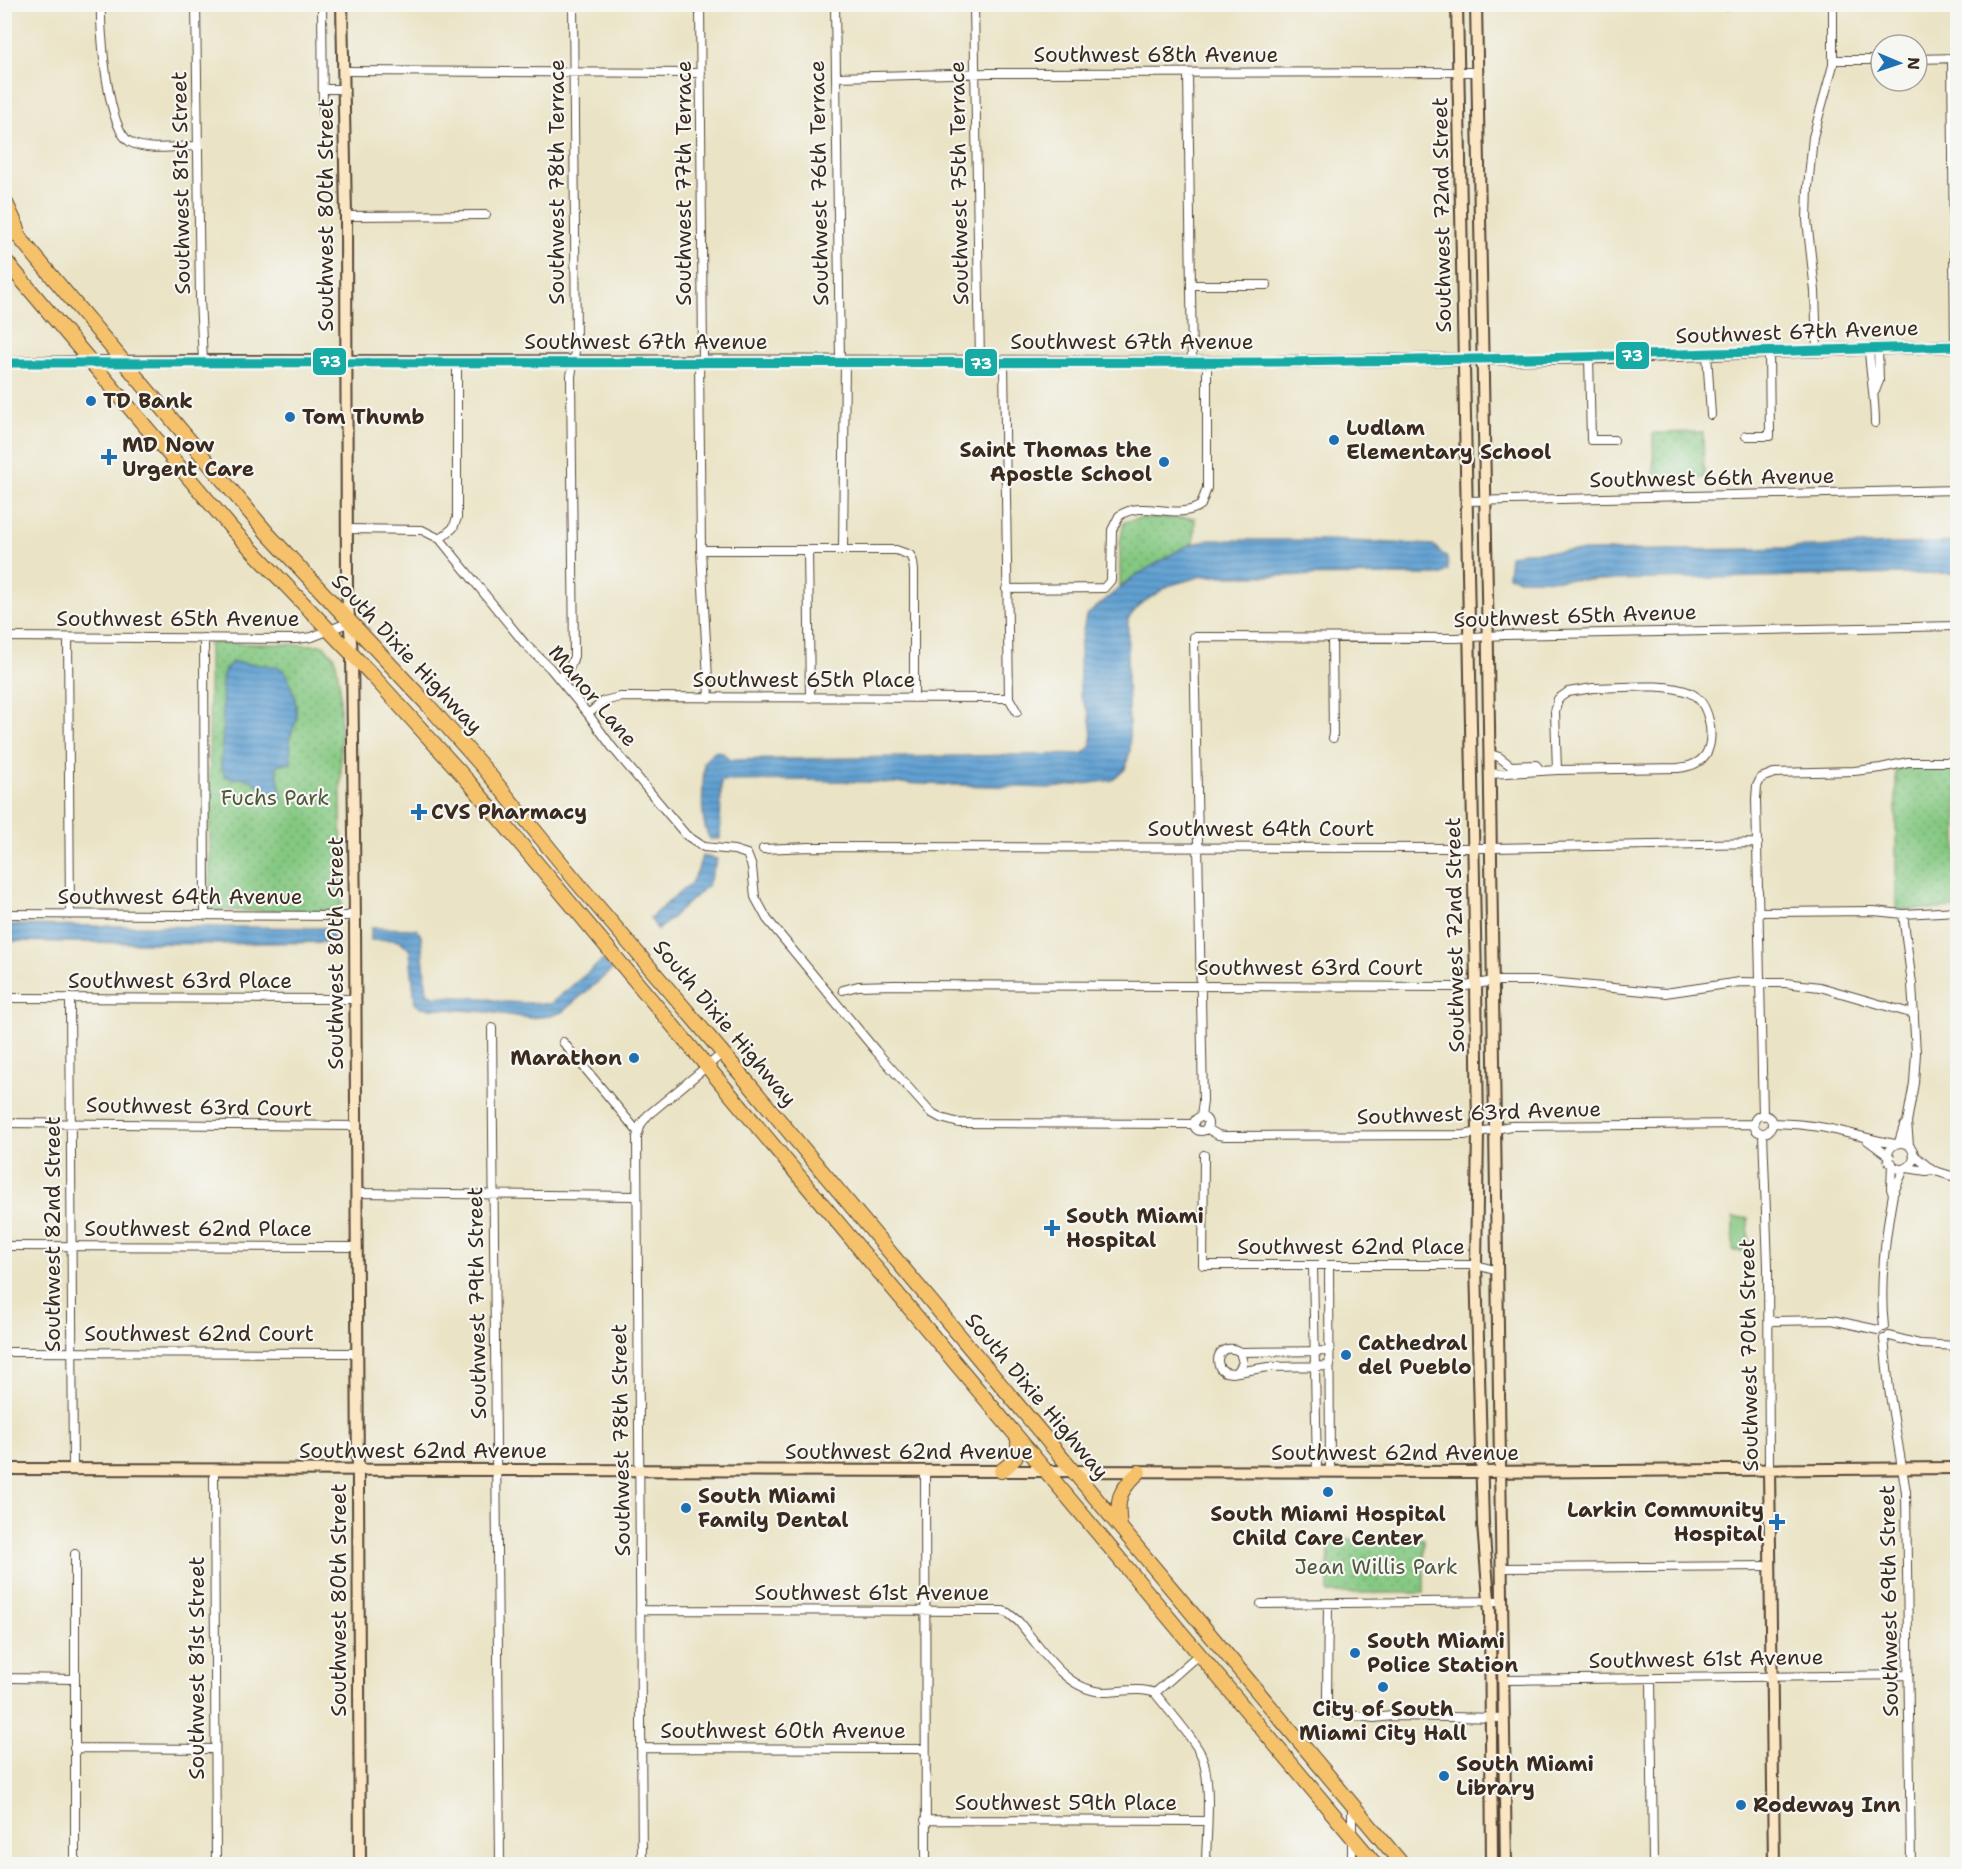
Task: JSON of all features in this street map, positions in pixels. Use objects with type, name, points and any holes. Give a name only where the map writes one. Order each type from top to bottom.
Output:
[{"type":"highway","points":[[4,200],[26,244]]},
{"type":"highway","name":"South Dixie Highway","points":[[4,219],[268,534],[458,738],[1402,1864]]},
{"type":"highway","name":"South Dixie Highway","points":[[4,259],[232,529],[352,654],[461,773],[1375,1864]]},
{"type":"highway","points":[[521,844],[538,845],[563,875],[576,881]]},
{"type":"highway","points":[[1001,1472],[1016,1458],[1018,1438]]},
{"type":"highway","points":[[1121,1528],[1118,1501],[1124,1486],[1139,1472]]},
{"type":"highway","points":[[1200,1624],[1203,1636],[1199,1654],[1219,1657],[1234,1664]]},
{"type":"main road","name":"Southwest 80th Street","points":[[342,4],[345,89],[347,529],[352,654],[356,999],[360,1864]]},
{"type":"main road","name":"Southwest 72nd Street","points":[[1457,4],[1476,984],[1478,1132],[1476,1265],[1484,1540],[1489,1601],[1492,1864]]},
{"type":"main road","name":"Southwest 72nd Street","points":[[1476,4],[1484,359],[1506,1864]]},
{"type":"main road","name":"Southwest 67th Avenue","points":[[4,363],[842,361],[1191,363],[1589,357],[1956,346]]},
{"type":"main road","name":"Southwest 62nd Avenue","points":[[4,1469],[1501,1472],[1958,1468]]},
{"type":"main road","name":"Southwest 70th Street","points":[[1769,1469],[1774,1864]]},
{"type":"street","points":[[101,4],[100,27],[104,63],[122,136],[142,146],[198,146]]},
{"type":"street","name":"Southwest 81st Street","points":[[196,4],[203,361]]},
{"type":"street","points":[[322,4],[323,113]]},
{"type":"street","name":"Southwest 78th Terrace","points":[[559,678],[570,668],[574,656],[571,376],[576,333],[573,4]]},
{"type":"street","name":"Southwest 77th Terrace","points":[[700,4],[701,550],[709,698]]},
{"type":"street","name":"Southwest 76th Terrace","points":[[835,4],[843,550]]},
{"type":"street","name":"Southwest 75th Terrace","points":[[974,4],[980,362]]},
{"type":"street","points":[[1674,4],[1697,8],[1749,4]]},
{"type":"street","points":[[1817,350],[1815,291],[1807,220],[1808,187],[1814,137],[1834,60],[1833,4]]},
{"type":"street","points":[[1929,59],[1955,58],[1956,346]]},
{"type":"street","points":[[1834,60],[1869,60]]},
{"type":"street","points":[[344,71],[701,73]]},
{"type":"street","name":"Southwest 68th Avenue","points":[[836,76],[1477,72]]},
{"type":"street","points":[[1188,73],[1191,363]]},
{"type":"street","points":[[323,89],[345,89]]},
{"type":"street","points":[[346,216],[486,215]]},
{"type":"street","points":[[1191,285],[1268,285]]},
{"type":"street","points":[[1874,348],[1879,381],[1875,392],[1875,423]]},
{"type":"street","points":[[1746,436],[1770,436],[1770,352]]},
{"type":"street","points":[[1707,354],[1711,415]]},
{"type":"street","points":[[1589,357],[1591,440],[1614,440]]},
{"type":"street","points":[[347,529],[422,530],[440,539],[454,527],[457,518],[457,362]]},
{"type":"street","points":[[1004,362],[1009,698],[1017,712]]},
{"type":"street","points":[[1006,589],[1106,587],[1112,577],[1112,530],[1119,516],[1135,509],[1186,511],[1199,507],[1205,498],[1207,488],[1207,362]]},
{"type":"street","name":"Southwest 66th Avenue","points":[[1467,501],[1958,490]]},
{"type":"street","name":"Manor Lane","points":[[440,539],[525,644],[559,678],[612,747],[686,835],[701,846],[738,850],[749,857],[755,897],[767,919],[922,1105],[941,1118]]},
{"type":"street","points":[[701,550],[896,550],[910,555],[914,571],[914,698]]},
{"type":"street","points":[[808,550],[810,698]]},
{"type":"street","name":"Southwest 65th Avenue","points":[[4,637],[305,638],[350,622]]},
{"type":"street","name":"Southwest 65th Avenue","points":[[1199,847],[1194,638],[1470,637],[1958,626]]},
{"type":"street","points":[[68,638],[70,915]]},
{"type":"street","points":[[204,638],[205,916]]},
{"type":"street","points":[[1332,638],[1333,738]]},
{"type":"street","points":[[1490,774],[1690,766],[1702,760],[1708,750],[1709,726],[1706,708],[1698,696],[1677,689],[1593,688],[1568,692],[1558,699],[1556,705],[1557,770]]},
{"type":"street","name":"Southwest 65th Place","points":[[588,714],[604,701],[615,697],[1009,698]]},
{"type":"street","points":[[1490,754],[1499,757],[1509,765],[1536,765],[1540,771]]},
{"type":"street","points":[[1763,1116],[1756,792],[1761,778],[1780,772],[1844,771],[1881,768],[1908,762],[1958,762]]},
{"type":"street","name":"Southwest 64th Court","points":[[764,849],[791,847],[1491,848],[1758,843]]},
{"type":"street","points":[[1199,847],[1203,1101],[1201,1117]]},
{"type":"street","points":[[1760,912],[1874,911],[1904,914],[1958,912]]},
{"type":"street","name":"Southwest 64th Avenue","points":[[4,915],[342,916],[355,913]]},
{"type":"street","points":[[1769,1321],[1832,1320],[1881,1329],[1884,1260],[1893,1194],[1906,1168],[1912,1163],[1908,1122],[1916,1065],[1914,1014],[1904,914]]},
{"type":"street","name":"Southwest 63rd Court","points":[[843,990],[858,986],[894,985],[1461,987],[1493,981],[1557,982],[1665,993],[1740,982],[1761,982],[1820,987],[1914,1014]]},
{"type":"street","name":"Southwest 63rd Place","points":[[4,998],[356,999]]},
{"type":"street","name":"Southwest 82nd Street","points":[[70,999],[73,1470]]},
{"type":"street","name":"Southwest 79th Street","points":[[492,1028],[500,1864]]},
{"type":"street","points":[[563,1042],[638,1132],[648,1114],[723,1053]]},
{"type":"street","points":[[1763,1116],[1768,1117],[1772,1124],[1770,1129],[1763,1133],[1756,1130],[1755,1124],[1758,1118],[1763,1116]]},
{"type":"street","points":[[1194,1124],[1195,1119],[1201,1117],[1207,1120],[1206,1128]]},
{"type":"street","name":"Southwest 63rd Avenue","points":[[941,1118],[964,1123],[1194,1124],[1198,1131],[1206,1128],[1218,1135],[1229,1136],[1427,1136],[1464,1135],[1512,1126],[1755,1124]]},
{"type":"street","points":[[1893,1194],[1890,1150],[1897,1143],[1908,1122]]},
{"type":"street","name":"Southwest 63rd Court","points":[[4,1123],[357,1126]]},
{"type":"street","points":[[1772,1124],[1817,1127],[1846,1132],[1868,1140],[1898,1168],[1932,1170]]},
{"type":"street","name":"Southwest 78th Street","points":[[638,1132],[642,1864]]},
{"type":"street","name":"Southwest 70th Street","points":[[1763,1133],[1769,1321],[1769,1469]]},
{"type":"street","points":[[1868,1140],[1897,1143],[1911,1150],[1932,1170],[1958,1178]]},
{"type":"street","name":"Southwest 62nd Place","points":[[1203,1155],[1203,1265],[1476,1265],[1498,1271]]},
{"type":"street","points":[[356,1193],[637,1196]]},
{"type":"street","name":"Southwest 62nd Place","points":[[4,1246],[356,1247]]},
{"type":"street","points":[[1313,1265],[1317,1472]]},
{"type":"street","points":[[1329,1265],[1330,1472]]},
{"type":"street","name":"Southwest 69th Street","points":[[1881,1329],[1879,1336],[1886,1337],[1890,1398],[1906,1491],[1911,1864]]},
{"type":"street","points":[[1886,1337],[1920,1344],[1958,1346]]},
{"type":"street","points":[[1330,1351],[1240,1352],[1234,1348],[1226,1348],[1220,1353],[1218,1360],[1220,1368],[1232,1373],[1268,1367],[1330,1366]]},
{"type":"street","name":"Southwest 62nd Court","points":[[4,1352],[357,1353]]},
{"type":"street","points":[[1238,1371],[1243,1363],[1240,1352]]},
{"type":"street","name":"Southwest 81st Street","points":[[214,1470],[216,1864]]},
{"type":"street","points":[[925,1471],[926,1864]]},
{"type":"street","points":[[75,1554],[75,1864]]},
{"type":"street","points":[[1502,1568],[1771,1566]]},
{"type":"street","points":[[1262,1604],[1503,1601]]},
{"type":"street","points":[[1328,1603],[1327,1698],[1329,1707],[1336,1714],[1374,1718],[1392,1716],[1504,1718]]},
{"type":"street","name":"Southwest 61st Avenue","points":[[640,1610],[925,1610],[1008,1613],[1018,1621],[1058,1668],[1077,1685],[1101,1692],[1143,1690],[1155,1693]]},
{"type":"street","points":[[1199,1654],[1155,1693],[1201,1755],[1207,1779],[1206,1864]]},
{"type":"street","name":"Southwest 61st Avenue","points":[[1504,1680],[1909,1675]]},
{"type":"street","points":[[5,1678],[75,1679]]},
{"type":"street","points":[[1652,1678],[1653,1864]]},
{"type":"street","points":[[74,1748],[215,1749]]},
{"type":"street","name":"Southwest 60th Avenue","points":[[641,1748],[925,1749]]},
{"type":"street","points":[[1352,1806],[1352,1864]]},
{"type":"street","name":"Southwest 59th Place","points":[[925,1821],[1206,1821]]},
{"type":"green space","points":[[1703,432],[1704,478],[1654,479],[1653,433]]},
{"type":"green space","points":[[1140,518],[1195,518],[1194,543],[1120,586],[1120,542],[1124,522]]},
{"type":"green space","name":"Fuchs Park","points":[[209,643],[323,645],[335,657],[340,687],[342,912],[210,910]]},
{"type":"green space","points":[[1957,765],[1957,908],[1896,910],[1896,768]]},
{"type":"green space","points":[[1733,1218],[1748,1218],[1749,1251],[1733,1251]]},
{"type":"green space","name":"Jean Willis Park","points":[[1328,1539],[1424,1540],[1424,1593],[1328,1593]]},
{"type":"water","points":[[1207,540],[1327,540],[1433,545],[1447,558],[1448,570],[1440,575],[1202,576],[1168,586],[1139,605],[1128,619],[1127,678],[1130,751],[1125,769],[1113,780],[1052,788],[802,780],[721,781],[720,839],[710,839],[706,831],[703,812],[704,762],[715,751],[722,752],[729,760],[1083,754],[1091,746],[1092,735],[1089,713],[1080,696],[1080,646],[1086,616],[1133,577],[1184,547]]},
{"type":"water","points":[[1957,542],[1957,573],[1600,580],[1519,579],[1508,576],[1510,556],[1523,552],[1751,549]]},
{"type":"water","points":[[232,662],[279,667],[287,674],[295,698],[297,719],[290,737],[291,764],[281,763],[276,766],[282,798],[273,805],[268,804],[264,790],[251,780],[232,779],[225,775],[221,767],[222,679],[224,672]]},
{"type":"water","points":[[702,856],[717,859],[708,885],[658,930],[650,918],[691,883]]},
{"type":"water","points":[[5,925],[333,928],[333,942],[214,944],[5,941]]},
{"type":"water","points":[[371,928],[417,929],[421,936],[427,993],[434,996],[550,1004],[603,960],[612,970],[562,1012],[550,1016],[530,1018],[420,1007],[415,1003],[410,951],[398,941],[371,940]]},
{"type":"transit line","name":"73","points":[[4,363],[1271,362],[1529,358],[1958,346]]},
{"type":"place","name":"TD Bank","points":[[91,401]]},
{"type":"place","name":"Tom Thumb","points":[[290,417]]},
{"type":"place","name":"Ludlam Elementary School","points":[[1334,440]]},
{"type":"place","name":"MD Now Urgent Care","points":[[109,457]]},
{"type":"place","name":"Saint Thomas the Apostle School","points":[[1164,462]]},
{"type":"place","name":"CVS Pharmacy","points":[[419,812]]},
{"type":"place","name":"Marathon","points":[[634,1058]]},
{"type":"place","name":"South Miami Hospital","points":[[1052,1228]]},
{"type":"place","name":"Cathedral del Pueblo","points":[[1346,1355]]},
{"type":"place","name":"South Miami Hospital Child Care Center","points":[[1328,1492]]},
{"type":"place","name":"South Miami Family Dental","points":[[686,1508]]},
{"type":"place","name":"Larkin Community Hospital","points":[[1777,1522]]},
{"type":"place","name":"South Miami Police Station","points":[[1355,1653]]},
{"type":"place","name":"City of South Miami City Hall","points":[[1383,1687]]},
{"type":"place","name":"South Miami Library","points":[[1444,1776]]},
{"type":"place","name":"Rodeway Inn","points":[[1741,1805]]}]
